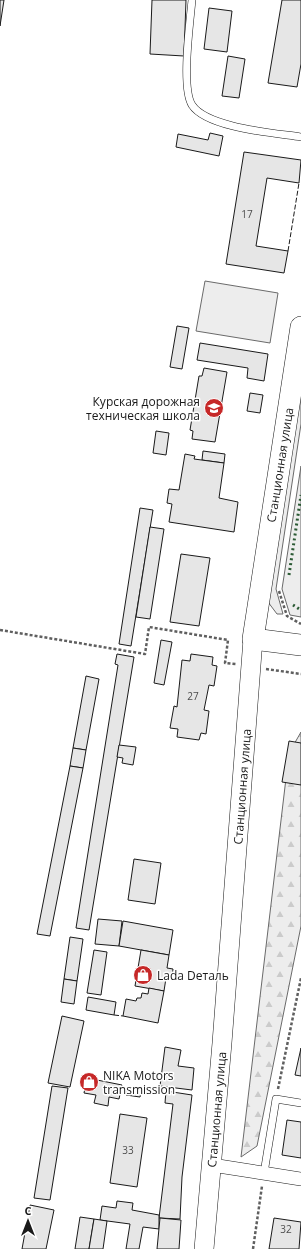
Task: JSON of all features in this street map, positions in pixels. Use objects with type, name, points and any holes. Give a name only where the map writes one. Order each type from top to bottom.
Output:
[{"type":"main road","name":"Станционная улица","points":[[204,1249],[212,1165],[253,639],[301,327]]},
{"type":"main road","points":[[253,639],[301,646]]},
{"type":"street","points":[[212,1165],[301,1179]]},
{"type":"lane","points":[[192,0],[187,80],[192,105],[201,114],[229,126],[301,137]]},
{"type":"lane","points":[[264,1173],[276,1099],[301,1103]]},
{"type":"path","points":[[278,589],[287,616],[301,624]]},
{"type":"path","points":[[0,630],[145,654],[149,627],[228,640]]},
{"type":"path","points":[[276,1099],[301,978]]},
{"type":"path","points":[[253,1249],[264,1173]]},
{"type":"shaded area","points":[[205,281],[278,293],[270,343],[196,331]]},
{"type":"shaded area","points":[[301,358],[301,424],[276,589],[283,614],[277,614],[268,602]]},
{"type":"shaded area","points":[[301,466],[301,617],[290,615],[282,589]]},
{"type":"green space","points":[[301,732],[301,926],[257,1146],[241,1157],[289,753]]},
{"type":"building","points":[[0,0],[4,0],[0,26]]},
{"type":"building","points":[[152,0],[186,0],[184,56],[150,54]]},
{"type":"building","points":[[282,0],[301,0],[301,64],[297,87],[268,83]]},
{"type":"building","points":[[209,8],[232,11],[227,52],[204,49]]},
{"type":"building","points":[[228,56],[245,59],[239,98],[222,96]]},
{"type":"building","points":[[210,133],[223,136],[219,156],[176,147],[178,134],[208,140]]},
{"type":"building","points":[[244,152],[301,160],[299,183],[267,178],[256,246],[288,251],[284,273],[226,264]]},
{"type":"building","points":[[177,326],[189,328],[182,369],[170,367]]},
{"type":"building","points":[[200,343],[268,354],[264,381],[247,378],[248,368],[197,360]]},
{"type":"building","points":[[204,368],[227,372],[215,442],[192,439],[193,431],[190,430],[199,376],[202,376]]},
{"type":"building","points":[[250,393],[263,395],[260,413],[247,411]]},
{"type":"building","points":[[156,431],[169,433],[166,455],[153,453]]},
{"type":"building","points":[[203,451],[225,454],[224,463],[202,460]]},
{"type":"building","points":[[185,454],[195,456],[194,459],[224,463],[219,498],[238,502],[234,532],[169,522],[172,504],[167,503],[169,489],[179,490]]},
{"type":"building","points":[[140,508],[153,510],[131,646],[119,644]]},
{"type":"building","points":[[150,527],[164,529],[150,619],[136,617]]},
{"type":"building","points":[[181,554],[210,558],[199,626],[170,622]]},
{"type":"building","points":[[161,640],[172,642],[164,685],[154,683]]},
{"type":"building","points":[[117,654],[134,657],[89,930],[76,928],[118,665],[115,664]]},
{"type":"building","points":[[191,654],[213,657],[212,665],[217,666],[214,686],[209,685],[204,710],[209,711],[206,734],[201,733],[199,740],[177,737],[178,729],[170,728],[174,706],[177,707],[182,660],[190,661]]},
{"type":"building","points":[[86,676],[99,679],[86,750],[73,748]]},
{"type":"building","points":[[289,741],[301,743],[301,785],[282,782]]},
{"type":"building","points":[[119,745],[136,747],[133,765],[122,763],[123,758],[117,757]]},
{"type":"building","points":[[73,748],[86,750],[83,768],[70,766]]},
{"type":"building","points":[[70,766],[83,768],[50,936],[37,934]]},
{"type":"building","points":[[134,859],[161,863],[155,904],[128,900]]},
{"type":"building","points":[[98,919],[122,921],[119,946],[95,944]]},
{"type":"building","points":[[123,921],[173,930],[169,955],[119,946]]},
{"type":"building","points":[[70,937],[83,939],[77,981],[64,979]]},
{"type":"building","points":[[94,950],[107,952],[101,995],[87,993]]},
{"type":"building","points":[[141,950],[169,955],[167,968],[173,969],[172,979],[166,978],[164,991],[135,986]]},
{"type":"building","points":[[64,979],[77,981],[74,1004],[61,1002]]},
{"type":"building","points":[[149,988],[164,991],[158,1023],[123,1016],[126,999],[136,1001],[137,998],[141,998],[142,993],[148,994]]},
{"type":"building","points":[[88,997],[116,1002],[114,1015],[86,1010]]},
{"type":"building","points":[[62,1016],[84,1021],[70,1087],[48,1083]]},
{"type":"building","points":[[165,1047],[181,1050],[178,1066],[194,1068],[192,1090],[160,1086]]},
{"type":"building","points":[[301,1048],[301,1076],[295,1075]]},
{"type":"building","points":[[87,1078],[122,1085],[119,1099],[109,1097],[108,1106],[94,1103],[96,1095],[84,1093]]},
{"type":"building","points":[[52,1086],[68,1088],[50,1200],[34,1198]]},
{"type":"building","points":[[128,1087],[142,1089],[140,1097],[126,1095]]},
{"type":"building","points":[[166,1091],[192,1095],[182,1177],[180,1219],[159,1218],[173,1104],[165,1103]]},
{"type":"building","points":[[120,1114],[147,1118],[137,1187],[110,1183]]},
{"type":"building","points":[[287,1120],[301,1122],[301,1158],[282,1155]]},
{"type":"building","points":[[117,1201],[133,1203],[132,1210],[159,1215],[159,1229],[143,1227],[139,1249],[126,1249],[130,1224],[100,1220],[102,1206],[116,1208]]},
{"type":"building","points":[[30,1205],[54,1210],[46,1249],[22,1249]]},
{"type":"building","points":[[80,1217],[94,1219],[89,1249],[75,1249]]},
{"type":"building","points":[[160,1218],[181,1220],[179,1249],[157,1249]]},
{"type":"building","points":[[274,1218],[301,1222],[299,1249],[269,1249]]},
{"type":"building","points":[[94,1219],[107,1221],[103,1249],[89,1249]]},
{"type":"hedge","points":[[289,575],[301,495]]},
{"type":"hedge","points":[[293,605],[301,610]]},
{"type":"fence","points":[[288,251],[299,183]]},
{"type":"fence","points":[[114,1015],[123,1016]]},
{"type":"place","name":"Курская дорожная техническая школа","points":[[214,408]]},
{"type":"place","name":"Lada Dеталь","points":[[143,975]]},
{"type":"place","name":"NIKA Motors transmission","points":[[89,1082]]}]
